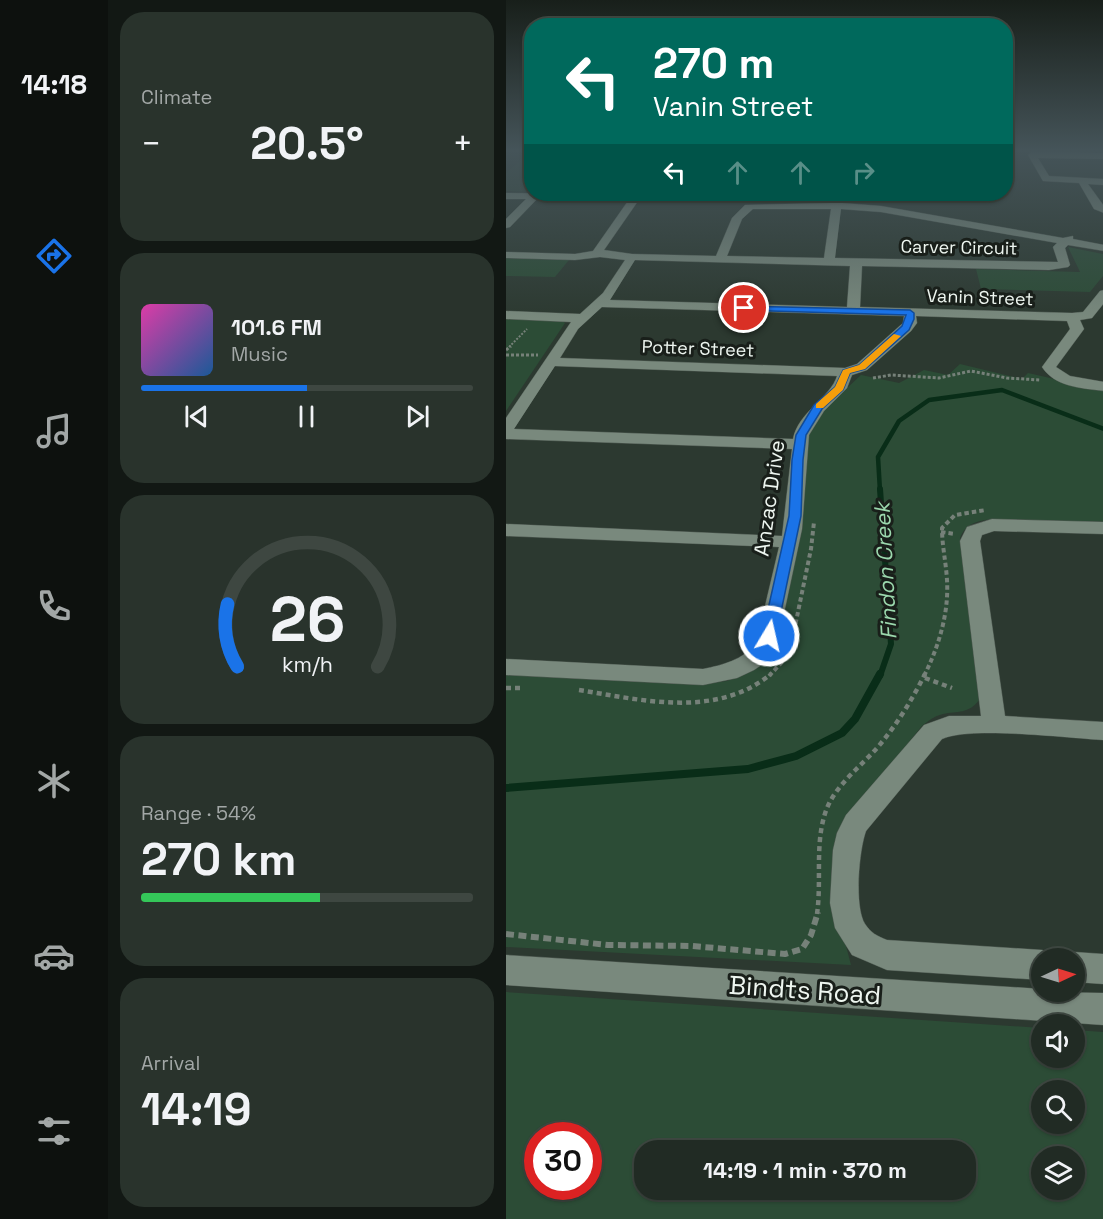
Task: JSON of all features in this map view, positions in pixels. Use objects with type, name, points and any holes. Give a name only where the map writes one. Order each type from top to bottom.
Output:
[{"type":"street","points":[[508,220],[524,206]]},
{"type":"street","points":[[600,254],[598,250],[629,206]]},
{"type":"street","points":[[720,259],[741,206]]},
{"type":"street","points":[[829,262],[837,206]]},
{"type":"street","points":[[847,206],[881,209],[1103,246]]},
{"type":"street","name":"Carver Circuit","points":[[506,255],[571,257],[600,254],[632,257],[1056,267],[1065,263],[1059,247],[1067,239]]},
{"type":"street","points":[[632,257],[608,295],[580,318],[506,432],[799,444]]},
{"type":"street","points":[[852,311],[856,262]]},
{"type":"street","points":[[1103,294],[1087,315],[1072,317],[1077,329],[1050,364],[1049,369],[1055,375],[1103,387]]},
{"type":"street","name":"Vanin Street","points":[[599,303],[1072,317]]},
{"type":"street","points":[[846,372],[862,367],[906,328],[910,323],[910,313]]},
{"type":"street","points":[[506,315],[580,318]]},
{"type":"street","name":"Potter Street","points":[[552,359],[846,372]]},
{"type":"street","name":"Anzac Drive","points":[[506,667],[703,677],[729,672],[758,656],[766,646],[790,542],[797,498],[799,444],[810,418],[840,388],[846,372]]},
{"type":"street","points":[[994,725],[970,541],[971,534],[978,528],[992,525],[1103,528]]},
{"type":"street","points":[[506,530],[790,542]]},
{"type":"street","points":[[1031,964],[902,957],[873,951],[855,937],[846,915],[847,850],[856,823],[933,732],[949,725],[1103,731]]},
{"type":"street","points":[[1085,968],[1103,969]]},
{"type":"street","name":"Bindts Road","points":[[506,970],[1103,1009]]},
{"type":"path","points":[[506,350],[518,341],[537,316]]},
{"type":"path","points":[[506,355],[552,359]]},
{"type":"path","points":[[884,371],[891,375]]},
{"type":"path","points":[[506,934],[608,945],[692,946],[785,954],[802,949],[815,930],[818,915],[820,840],[827,808],[834,795],[883,740],[925,678],[938,639],[946,598],[942,528],[949,518],[958,514],[990,510]]},
{"type":"path","points":[[925,678],[952,688]]},
{"type":"shaded area","points":[[1068,247],[1103,254],[1103,276],[1090,292],[981,289],[976,269],[1080,272]]},
{"type":"shaded area","points":[[506,258],[569,260],[555,277],[506,276]]},
{"type":"shaded area","points":[[506,319],[561,320],[565,323],[506,411]]},
{"type":"shaded area","points":[[960,364],[1022,379],[1028,373],[1103,390],[1103,523],[992,519],[973,524],[962,533],[960,538],[979,700],[967,710],[940,715],[921,727],[844,824],[835,920],[851,965],[506,947],[506,673],[711,683],[727,681],[750,672],[803,451],[815,418],[861,375],[899,383],[924,370],[948,375]]},
{"type":"shaded area","points":[[506,992],[1031,1027],[1031,1068],[1085,1068],[1085,1031],[1103,1032],[1103,1219],[506,1219]]},
{"type":"waterway","name":"Findon Creek","points":[[880,491],[878,457],[899,421],[929,400],[1002,390],[1104,429]]},
{"type":"waterway","name":"Findon Creek","points":[[880,489],[891,644],[880,676]]},
{"type":"waterway","name":"Findon Creek","points":[[506,788],[748,769],[796,756],[842,733],[855,719],[880,674]]},
{"type":"slow traffic","points":[[820,406],[840,388],[846,372],[862,367],[897,336]]},
{"type":"route","points":[[744,308],[910,313],[910,323],[906,328],[862,367],[846,372],[840,388],[818,408],[801,435],[797,460],[797,498],[793,529],[769,636]]}]
